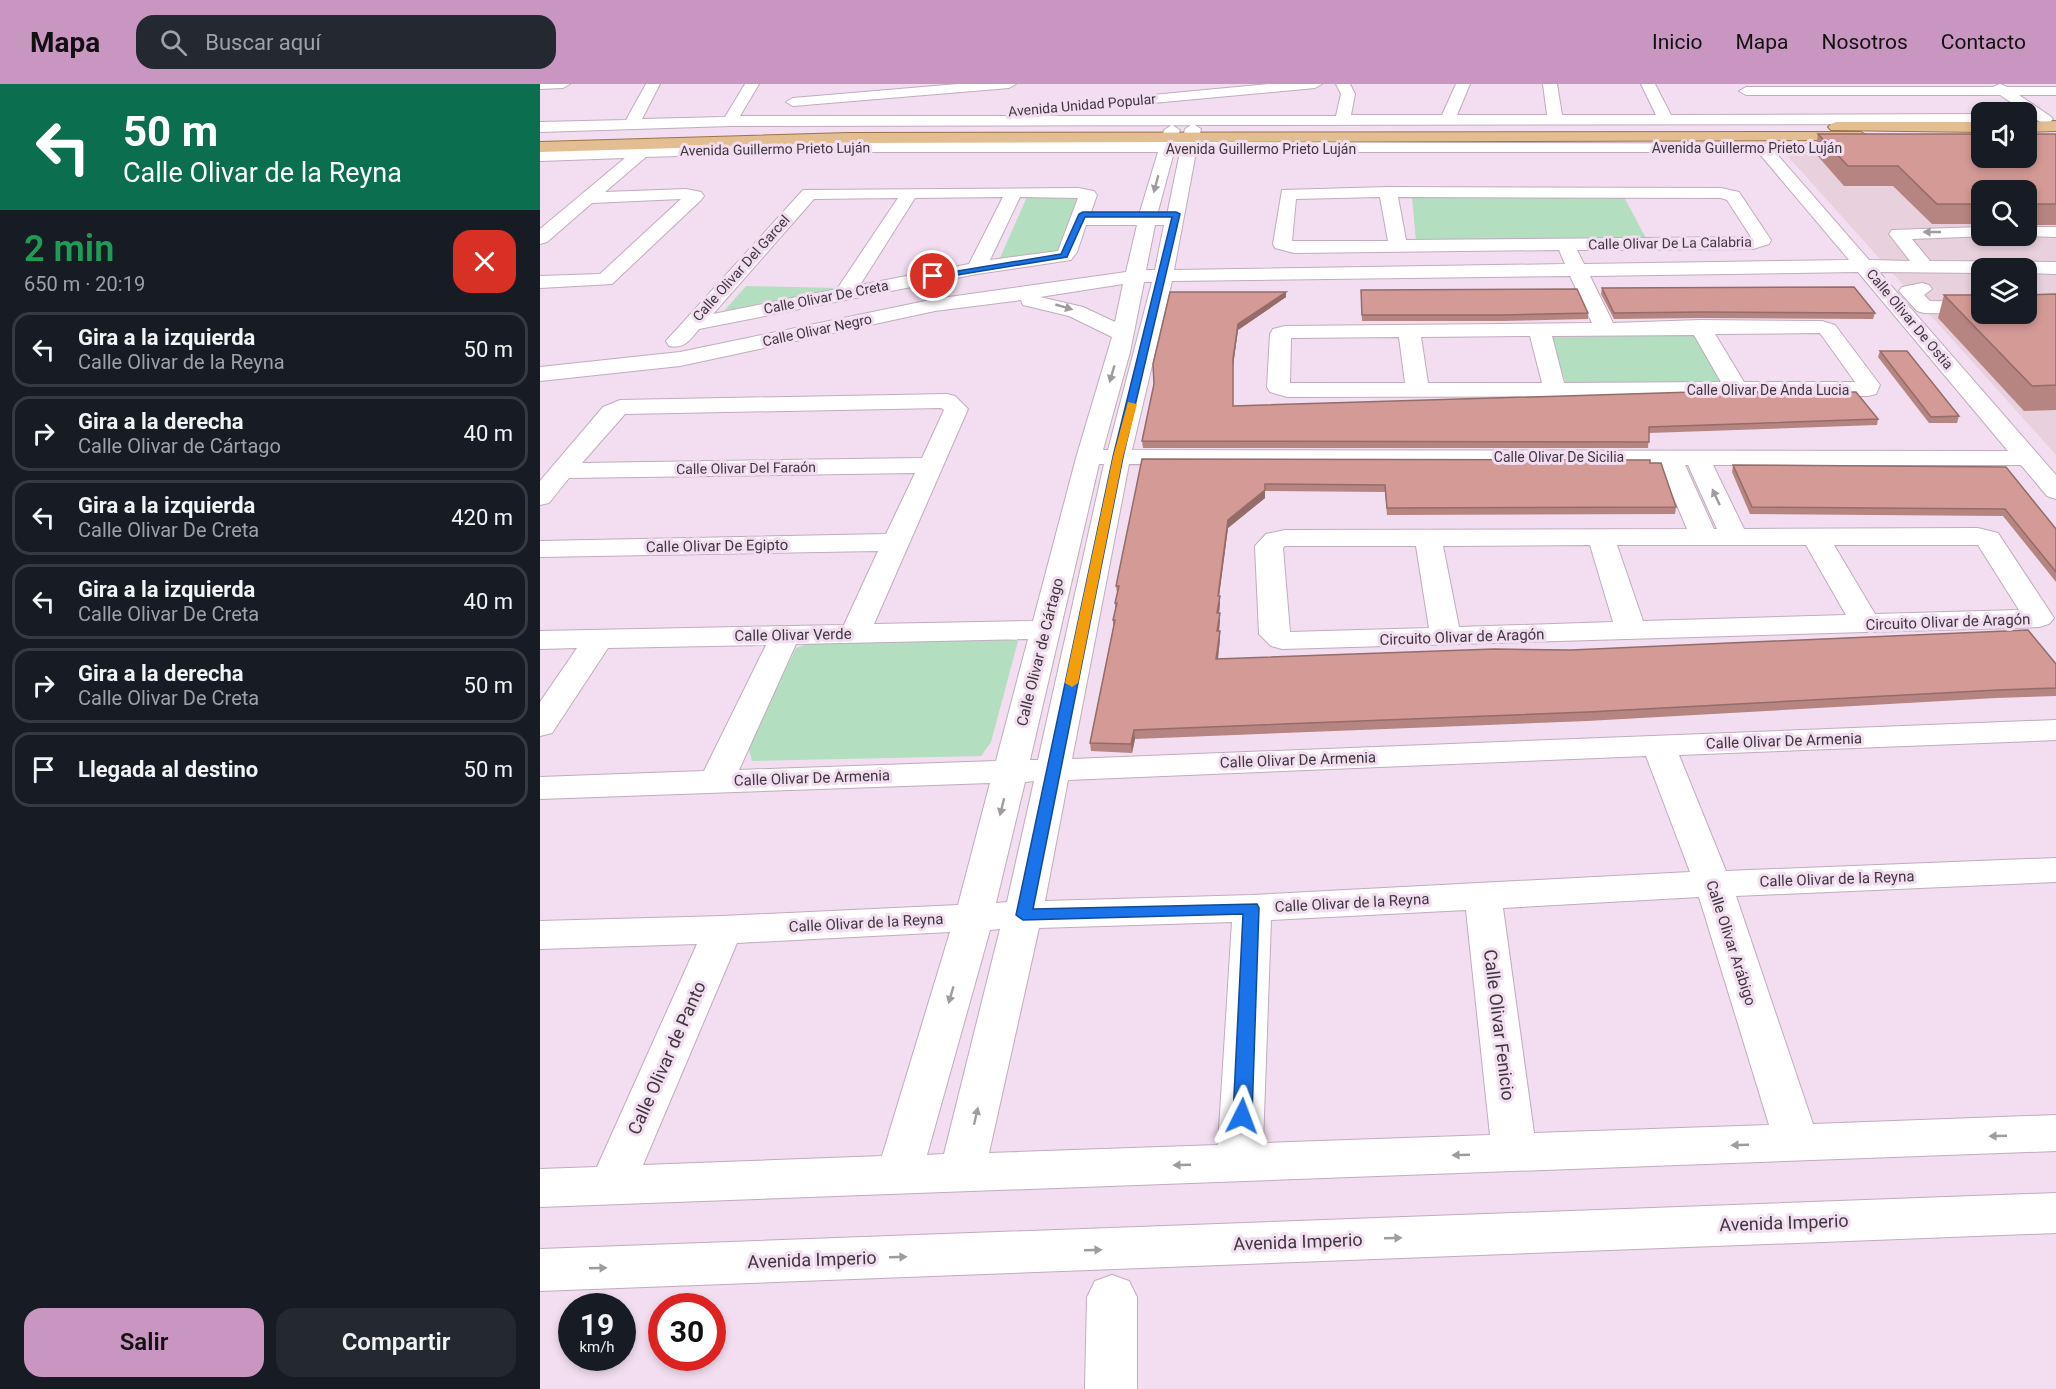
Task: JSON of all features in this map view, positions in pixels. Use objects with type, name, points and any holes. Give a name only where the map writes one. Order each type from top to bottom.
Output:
[{"type":"main road","points":[[1637,127],[1795,119]]},
{"type":"main road","points":[[923,120],[1031,128]]},
{"type":"main road","points":[[2037,124],[2052,122]]},
{"type":"main road","name":"Avenida Guillermo Prieto Luján","points":[[540,135],[767,128],[1031,128],[1181,138],[1637,127],[1971,127]]},
{"type":"main road","name":"Avenida Guillermo Prieto Luján","points":[[540,148],[797,139],[1971,137]]},
{"type":"main road","points":[[2037,137],[2056,137]]},
{"type":"main road","points":[[797,139],[991,148]]},
{"type":"street","points":[[540,85],[563,84]]},
{"type":"street","points":[[632,123],[653,84]]},
{"type":"street","points":[[730,121],[746,105],[752,84]]},
{"type":"street","points":[[776,103],[930,87],[1009,84]]},
{"type":"street","name":"Avenida Unidad Popular","points":[[1110,103],[1315,84]]},
{"type":"street","points":[[1342,120],[1348,94],[1343,84]]},
{"type":"street","points":[[1448,120],[1463,84]]},
{"type":"street","points":[[1550,84],[1555,119]]},
{"type":"street","points":[[1648,84],[1665,119]]},
{"type":"street","points":[[923,120],[930,87]]},
{"type":"street","points":[[1743,87],[1998,87],[2056,91]]},
{"type":"street","points":[[1743,87],[1771,119]]},
{"type":"street","points":[[1998,87],[2052,122]]},
{"type":"street","points":[[1242,120],[1262,89]]},
{"type":"street","points":[[614,112],[644,100]]},
{"type":"street","name":"Avenida Unidad Popular","points":[[923,120],[1087,105]]},
{"type":"street","points":[[565,126],[574,113],[589,110]]},
{"type":"street","name":"Avenida Guillermo Prieto Luján","points":[[540,127],[565,126],[614,112],[632,123],[923,120],[1971,119]]},
{"type":"street","points":[[2037,120],[2052,122]]},
{"type":"street","name":"Avenida Guillermo Prieto Luján","points":[[540,156],[752,148],[991,148],[1181,138],[1763,148],[1878,147]]},
{"type":"street","name":"Calle Olivar de Cártago","points":[[962,1173],[1023,915],[1054,770],[1118,457],[1148,281],[1181,138]]},
{"type":"street","name":"Calle Olivar De Ostia","points":[[1763,148],[1879,262],[2029,459],[2056,490]]},
{"type":"street","points":[[540,238],[642,152]]},
{"type":"street","points":[[1792,158],[1879,262]]},
{"type":"street","points":[[977,268],[1014,192]]},
{"type":"street","points":[[1388,192],[1398,245]]},
{"type":"street","name":"Calle Olivar De La Calabria","points":[[1388,192],[1729,195],[1762,240],[1294,247],[1282,244],[1288,195],[1388,192]]},
{"type":"street","name":"Calle Olivar Del Garcel","points":[[677,341],[806,196],[816,193],[910,193]]},
{"type":"street","points":[[844,294],[910,193],[1087,194],[1081,217],[1161,217]]},
{"type":"street","points":[[1626,193],[1653,243]]},
{"type":"street","points":[[540,282],[605,280],[695,196],[687,194],[589,198]]},
{"type":"street","name":"Calle Olivar De Creta","points":[[692,324],[977,268],[1064,256],[1081,217]]},
{"type":"street","points":[[1925,267],[1898,234],[1971,232]]},
{"type":"street","points":[[2037,232],[2056,232]]},
{"type":"street","points":[[1555,244],[1595,327]]},
{"type":"street","points":[[1906,246],[2056,246]]},
{"type":"street","name":"Calle Olivar Negro","points":[[540,374],[609,368],[707,354],[935,305],[1094,284],[1148,281],[1571,276],[1879,262],[1925,267],[2056,268]]},
{"type":"street","name":"Calle Olivar de Cártago","points":[[899,1175],[974,917],[1088,458],[1119,352],[1121,333],[1148,281]]},
{"type":"street","points":[[1971,289],[1909,291],[1924,307],[1971,308]]},
{"type":"street","points":[[986,298],[1050,303],[1091,317],[1121,333]]},
{"type":"street","points":[[1700,326],[1737,390]]},
{"type":"street","name":"Calle Olivar De Anda Lucia","points":[[1595,327],[1825,328],[1870,388],[1863,390],[1418,391],[1287,390],[1278,387],[1282,332],[1595,327]]},
{"type":"street","points":[[1539,328],[1555,391]]},
{"type":"street","points":[[1409,330],[1418,391]]},
{"type":"street","points":[[540,497],[611,411],[620,407],[947,401],[956,409],[894,542],[855,633]]},
{"type":"street","points":[[1669,457],[1704,536]]},
{"type":"street","name":"Calle Olivar De Sicilia","points":[[1088,458],[2029,459]]},
{"type":"street","points":[[1697,458],[1734,536]]},
{"type":"street","name":"Calle Olivar Del Faraón","points":[[562,471],[929,465]]},
{"type":"street","name":"Circuito Olivar de Aragón","points":[[1704,536],[1984,537],[2039,616],[2037,619],[1292,641],[1282,640],[1274,634],[1269,546],[1272,542],[1285,538],[1704,536]]},
{"type":"street","points":[[1815,536],[1866,624]]},
{"type":"street","points":[[1428,537],[1446,637]]},
{"type":"street","points":[[1601,537],[1631,631]]},
{"type":"street","name":"Calle Olivar De Egipto","points":[[540,549],[894,542]]},
{"type":"street","name":"Calle Olivar Verde","points":[[540,640],[1046,630]]},
{"type":"street","points":[[717,781],[786,634]]},
{"type":"street","points":[[540,726],[599,639]]},
{"type":"street","name":"Calle Olivar De Armenia","points":[[540,788],[1011,772],[2056,730]]},
{"type":"street","name":"Calle Olivar Arábigo","points":[[1659,746],[1713,884],[1797,1143]]},
{"type":"street","name":"Calle Olivar de la Reyna","points":[[540,935],[723,930],[974,917],[1252,908],[1713,884],[2056,870]]},
{"type":"street","name":"Calle Olivar Fenicio","points":[[1483,896],[1514,1153]]},
{"type":"street","points":[[1240,1163],[1252,908]]},
{"type":"street","name":"Calle Olivar de Panto","points":[[612,1185],[723,930]]},
{"type":"street","points":[[540,1188],[2056,1133]]},
{"type":"street","name":"Avenida Imperio","points":[[540,1270],[2056,1213]]},
{"type":"street","points":[[1111,1389],[1112,1297]]},
{"type":"shaded area","points":[[1784,152],[1971,152],[1971,168],[2037,168],[2037,156],[2056,152],[2056,455]]},
{"type":"green space","points":[[1027,197],[1083,197],[1063,252],[999,260]]},
{"type":"green space","points":[[1412,197],[1624,197],[1647,240],[1416,241]]},
{"type":"green space","points":[[746,286],[839,288],[724,311]]},
{"type":"green space","points":[[1699,326],[1736,390],[1568,390],[1548,328]]},
{"type":"green space","points":[[1008,637],[1018,641],[991,742],[981,756],[752,761],[748,747],[796,648],[809,643]]},
{"type":"building","points":[[1818,134],[1971,134],[1971,168],[2037,168],[2037,134],[2056,134],[2056,204],[2037,204],[2037,180],[1971,180],[1971,204],[1937,204],[1898,166],[1848,166]]},
{"type":"building","points":[[1854,287],[1875,313],[1614,313],[1602,288]]},
{"type":"building","points":[[1577,289],[1588,313],[1362,315],[1361,290]]},
{"type":"building","points":[[1170,292],[1286,292],[1238,324],[1233,359],[1233,406],[1693,392],[1856,392],[1878,419],[1649,427],[1649,442],[1142,441],[1154,384],[1153,364]]},
{"type":"building","points":[[2056,294],[2056,385],[2032,386],[1972,324],[2037,324],[2037,295]]},
{"type":"building","points":[[1944,295],[1971,295],[1971,323]]},
{"type":"building","points":[[1880,351],[1907,351],[1959,416],[1931,417]]},
{"type":"building","points":[[1142,459],[1650,460],[1650,463],[1661,463],[1676,507],[1387,508],[1385,485],[1265,484],[1265,490],[1228,520],[1218,596],[1220,596],[1217,613],[1220,613],[1217,631],[1220,631],[1216,659],[1494,649],[1571,650],[2028,630],[2056,664],[2056,688],[1588,712],[1134,730],[1131,744],[1090,743],[1115,620],[1113,620],[1119,586],[1116,586]]},
{"type":"building","points":[[1733,465],[2006,467],[2056,529],[2056,572],[2005,509],[1752,507]]},
{"type":"slow traffic","points":[[1072,683],[1118,457],[1132,404]]},
{"type":"route","points":[[933,276],[1064,256],[1083,214],[1176,214],[1161,286],[1118,457],[1023,915],[1252,908],[1242,1116]]}]
